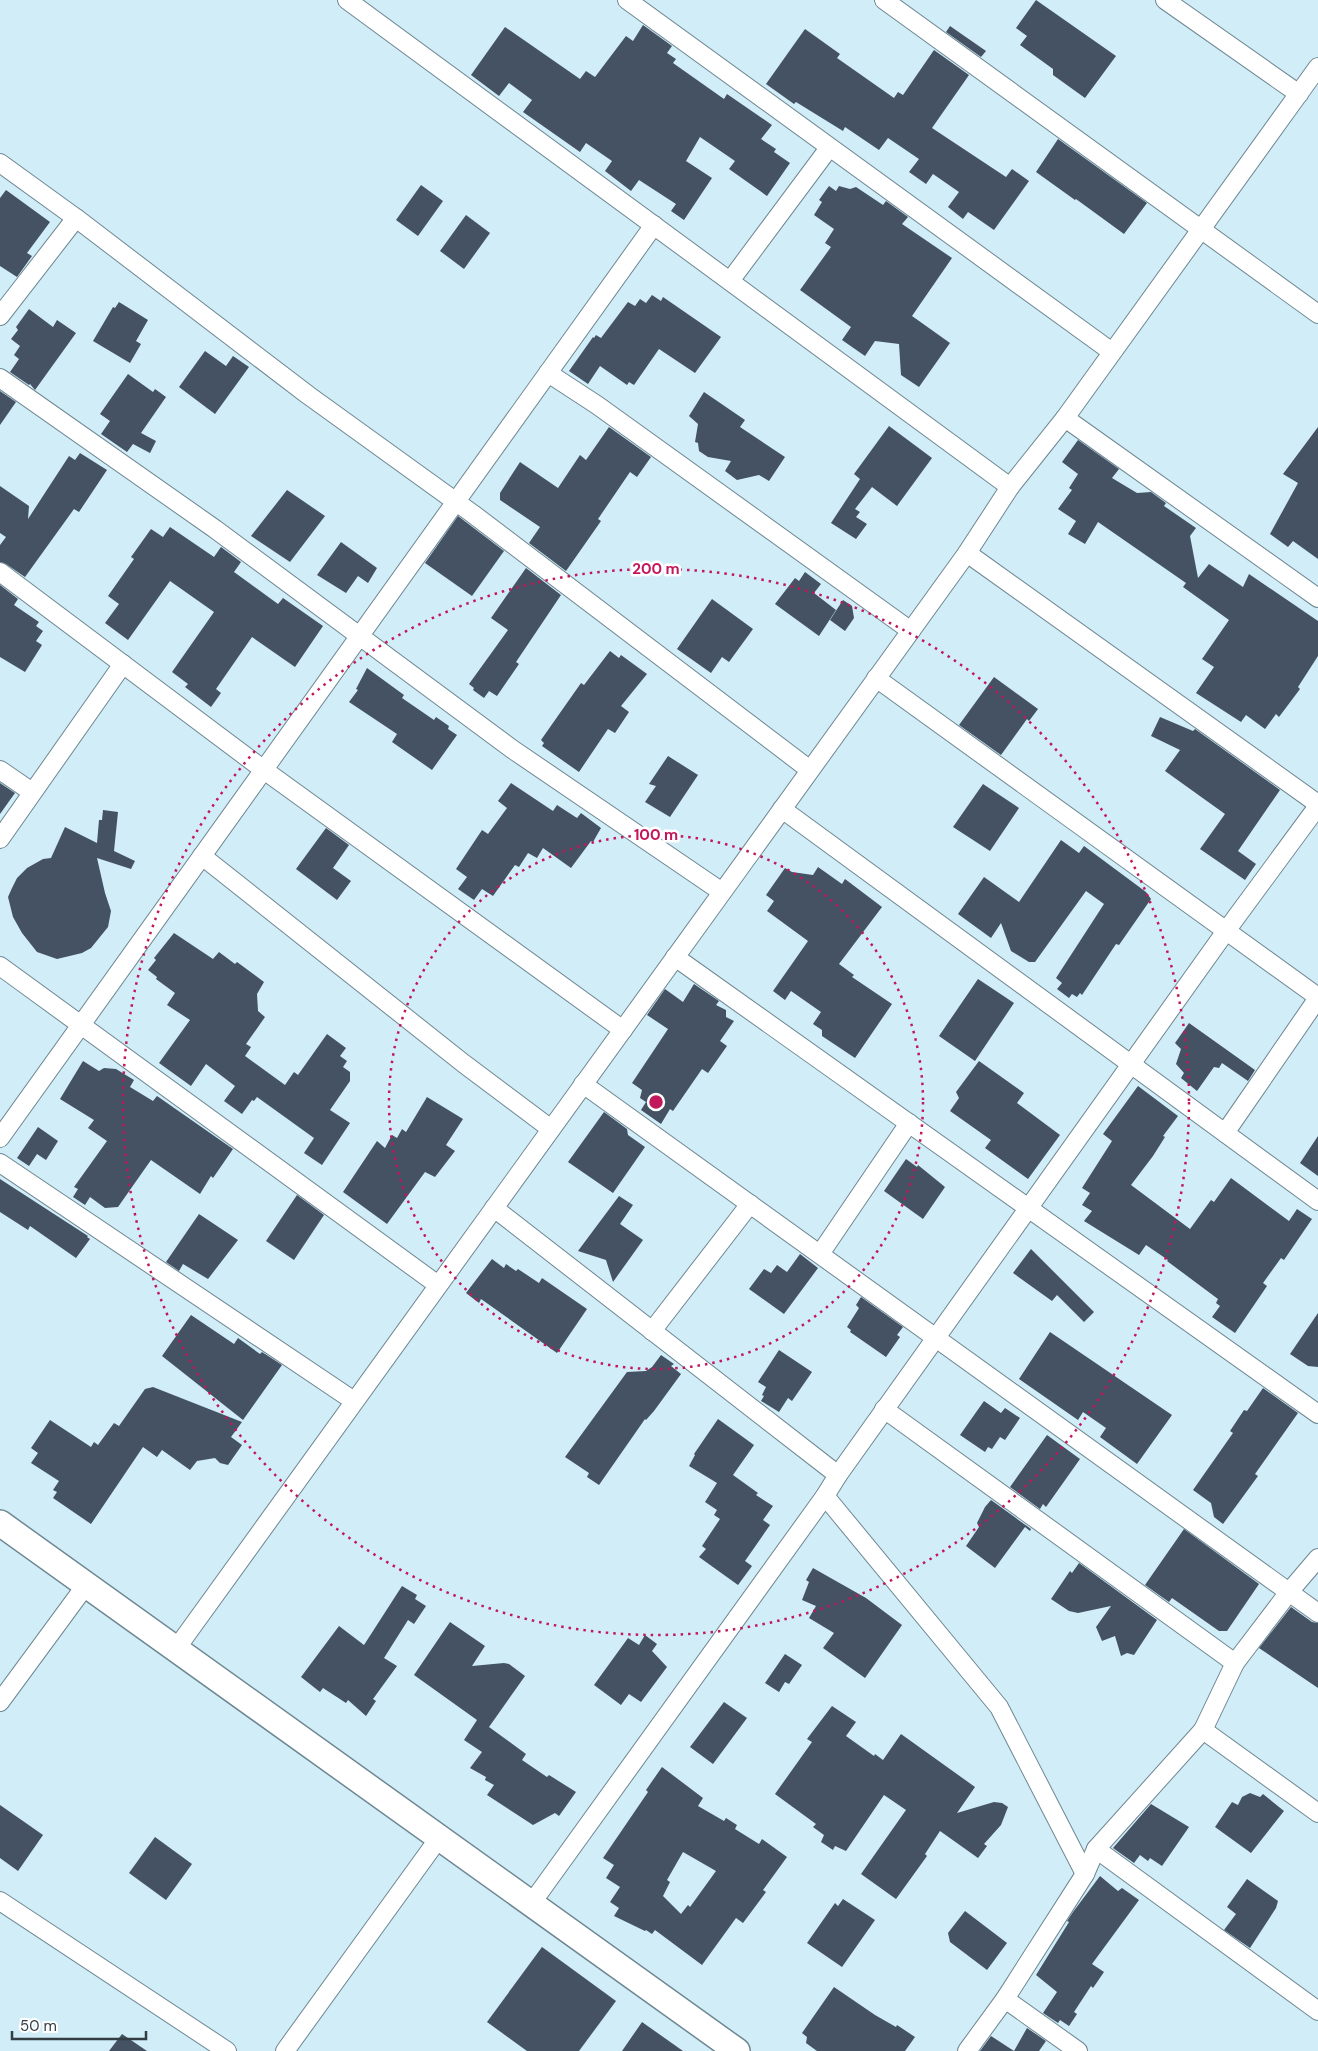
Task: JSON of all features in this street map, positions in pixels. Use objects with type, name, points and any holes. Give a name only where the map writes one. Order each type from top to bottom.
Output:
[{"type":"street","points":[[347,0],[1010,486]]},
{"type":"street","points":[[627,0],[1112,352]]},
{"type":"street","points":[[884,0],[1202,228],[1318,314]]},
{"type":"street","points":[[1165,0],[1299,94]]},
{"type":"street","points":[[176,1648],[967,553],[1010,486],[1065,418],[1318,67]]},
{"type":"street","points":[[730,281],[829,148]]},
{"type":"street","points":[[0,163],[76,218],[308,395],[455,501],[810,770]]},
{"type":"street","points":[[0,316],[76,218]]},
{"type":"street","points":[[0,1138],[654,225]]},
{"type":"street","points":[[548,373],[597,405],[911,631]]},
{"type":"street","points":[[0,378],[215,529],[512,749],[722,892]]},
{"type":"street","points":[[1065,418],[1318,598]]},
{"type":"street","points":[[531,1904],[826,1496],[838,1475],[884,1409],[1318,805],[967,553]]},
{"type":"street","points":[[0,572],[264,770],[622,1030]]},
{"type":"street","points":[[0,839],[123,664]]},
{"type":"street","points":[[876,678],[1318,997],[1225,1132]]},
{"type":"street","points":[[0,770],[32,792]]},
{"type":"street","points":[[782,809],[1318,1201]]},
{"type":"street","points":[[202,856],[463,1063],[551,1129]]},
{"type":"street","points":[[675,957],[1318,1414]]},
{"type":"street","points":[[0,966],[438,1285]]},
{"type":"street","points":[[584,1084],[1318,1613]]},
{"type":"street","points":[[820,1254],[910,1123]]},
{"type":"street","points":[[0,1163],[354,1401]]},
{"type":"street","points":[[652,1331],[750,1204]]},
{"type":"street","points":[[494,1208],[838,1475]]},
{"type":"street","points":[[884,1409],[1235,1663]]},
{"type":"street","points":[[826,1496],[999,1707],[1085,1874]]},
{"type":"street","points":[[0,1523],[737,2051]]},
{"type":"street","points":[[967,2051],[1005,1998],[1085,1874],[1096,1849],[1202,1730],[1235,1663],[1289,1592],[1318,1558]]},
{"type":"street","points":[[0,1702],[86,1585]]},
{"type":"street","points":[[1202,1730],[1318,1813]]},
{"type":"street","points":[[285,2051],[439,1838]]},
{"type":"street","points":[[1096,1849],[1318,2011]]},
{"type":"street","points":[[0,1901],[227,2051]]},
{"type":"street","points":[[1005,1998],[1078,2051]]},
{"type":"building","points":[[1036,0],[1116,56],[1085,98],[1053,75],[1053,69],[1020,45],[1027,36],[1016,28]]},
{"type":"building","points":[[643,25],[672,46],[667,53],[676,59],[673,63],[724,99],[727,94],[772,125],[761,139],[776,149],[774,152],[790,163],[767,196],[729,169],[735,161],[700,137],[686,161],[712,178],[684,220],[671,211],[676,204],[639,180],[631,191],[605,171],[612,161],[586,143],[580,152],[523,112],[532,100],[509,83],[499,96],[471,75],[505,27],[580,79],[586,71],[595,77],[626,36],[633,41]]},
{"type":"building","points":[[950,26],[986,51],[981,57],[946,32]]},
{"type":"building","points":[[805,29],[840,54],[837,58],[894,98],[898,92],[903,95],[934,50],[969,75],[932,128],[1006,177],[1012,169],[1029,181],[994,230],[968,212],[963,219],[948,207],[959,192],[933,174],[926,184],[909,172],[919,159],[888,138],[879,150],[845,127],[843,131],[796,102],[794,104],[766,84]]},
{"type":"building","points":[[1058,139],[1147,203],[1124,234],[1036,172]]},
{"type":"building","points":[[421,185],[443,201],[418,236],[396,220]]},
{"type":"building","points":[[829,186],[836,191],[839,186],[850,189],[856,187],[883,205],[886,201],[908,217],[902,224],[952,258],[912,316],[950,343],[919,387],[901,375],[899,344],[875,341],[865,356],[842,340],[851,327],[800,290],[831,247],[825,243],[834,229],[814,215],[822,202],[819,200]]},
{"type":"building","points":[[6,190],[50,222],[27,253],[32,256],[17,277],[0,266],[0,198]]},
{"type":"building","points":[[466,215],[490,233],[464,269],[440,251]]},
{"type":"building","points":[[652,295],[661,301],[663,297],[721,337],[695,373],[659,349],[634,385],[629,382],[627,385],[600,366],[588,384],[569,371],[593,337],[596,335],[601,338],[628,302],[635,306],[640,299],[646,303]]},
{"type":"building","points":[[119,302],[148,320],[136,341],[141,344],[130,363],[93,341],[113,307],[115,308]]},
{"type":"building","points":[[29,309],[53,327],[57,320],[76,333],[35,390],[30,384],[10,372],[19,359],[14,355],[20,346],[11,339],[18,330],[16,327]]},
{"type":"building","points":[[205,351],[226,366],[233,356],[249,367],[215,414],[179,387]]},
{"type":"building","points":[[128,374],[153,392],[155,389],[166,397],[141,433],[156,441],[150,453],[133,444],[127,452],[101,434],[110,421],[100,414]]},
{"type":"building","points":[[0,391],[16,402],[0,425]]},
{"type":"building","points":[[704,392],[745,420],[740,427],[785,457],[769,481],[759,475],[737,480],[725,471],[731,461],[708,457],[699,451],[698,443],[695,442],[698,424],[689,416]]},
{"type":"building","points":[[889,426],[932,458],[897,506],[872,487],[855,509],[860,512],[856,517],[867,524],[856,539],[831,523],[860,479],[854,474]]},
{"type":"building","points":[[609,427],[651,457],[637,477],[630,472],[598,519],[601,521],[566,571],[529,543],[540,527],[500,500],[500,493],[520,462],[558,488],[580,455],[586,460]]},
{"type":"building","points":[[1318,427],[1318,559],[1293,541],[1288,547],[1270,534],[1298,483],[1283,474]]},
{"type":"building","points":[[1078,440],[1119,469],[1112,478],[1137,493],[1151,492],[1166,503],[1164,506],[1196,528],[1190,536],[1198,578],[1209,564],[1243,587],[1249,574],[1318,621],[1318,656],[1298,687],[1300,689],[1279,717],[1276,714],[1265,729],[1246,715],[1241,722],[1196,693],[1214,667],[1202,659],[1229,620],[1183,587],[1186,583],[1098,522],[1085,544],[1068,534],[1076,521],[1058,509],[1072,490],[1069,488],[1078,474],[1062,462]]},
{"type":"building","points":[[80,453],[107,470],[79,512],[74,509],[25,577],[0,562],[0,545],[6,537],[0,533],[0,486],[29,506],[28,519],[69,456],[75,460]]},
{"type":"building","points":[[287,490],[325,516],[290,562],[251,536]]},
{"type":"building","points":[[458,516],[504,551],[472,596],[425,563]]},
{"type":"building","points":[[170,527],[214,557],[221,547],[241,562],[234,572],[278,604],[283,598],[323,626],[295,667],[252,637],[216,689],[221,693],[211,707],[185,687],[188,684],[172,672],[214,612],[170,581],[128,640],[105,623],[119,604],[108,596],[134,559],[131,557],[151,529],[163,537]]},
{"type":"building","points":[[341,542],[377,568],[368,583],[358,576],[346,593],[317,575]]},
{"type":"building","points":[[526,568],[561,595],[516,662],[519,664],[497,696],[489,691],[484,698],[473,690],[474,688],[469,684],[508,630],[491,618]]},
{"type":"building","points":[[805,572],[821,584],[814,593],[836,610],[819,636],[775,604],[795,578],[799,581]]},
{"type":"building","points":[[0,585],[18,599],[14,605],[39,622],[36,626],[43,631],[36,641],[42,645],[25,672],[0,657]]},
{"type":"building","points":[[712,599],[753,629],[729,662],[722,657],[711,673],[677,649]]},
{"type":"building","points":[[843,600],[852,606],[854,618],[845,631],[830,620]]},
{"type":"building","points":[[610,651],[619,658],[621,655],[647,674],[621,706],[629,712],[615,733],[608,729],[579,772],[542,746],[544,743],[541,740],[581,683],[584,685]]},
{"type":"building","points":[[367,668],[404,695],[402,698],[434,720],[436,717],[449,726],[448,729],[457,735],[432,770],[392,742],[397,734],[349,702],[358,690],[356,689]]},
{"type":"building","points":[[994,677],[1038,709],[1029,721],[1027,719],[1001,755],[959,725]]},
{"type":"building","points":[[1160,717],[1193,731],[1195,729],[1280,790],[1238,851],[1256,864],[1245,880],[1200,849],[1225,814],[1165,771],[1180,750],[1151,736]]},
{"type":"building","points":[[668,756],[698,775],[670,817],[645,802],[656,786],[649,784]]},
{"type":"building","points":[[0,783],[15,793],[0,814]]},
{"type":"building","points":[[511,783],[553,811],[557,805],[577,818],[581,813],[601,828],[593,842],[591,841],[571,868],[543,848],[537,858],[528,853],[519,867],[515,865],[493,896],[482,889],[474,900],[458,889],[467,877],[456,869],[482,830],[488,834],[507,808],[498,801]]},
{"type":"building","points":[[983,784],[1019,808],[990,851],[953,827]]},
{"type":"building","points":[[103,810],[118,812],[114,851],[135,861],[131,869],[97,858],[111,911],[108,927],[91,948],[82,953],[57,959],[37,952],[22,933],[13,917],[8,897],[12,888],[17,878],[27,868],[43,859],[51,858],[65,827],[97,843],[99,820],[102,820]]},
{"type":"building","points":[[326,828],[349,845],[333,868],[351,881],[337,900],[296,869]]},
{"type":"building","points":[[1061,840],[1079,853],[1084,846],[1146,892],[1151,899],[1119,945],[1116,944],[1082,995],[1080,993],[1077,997],[1072,994],[1069,998],[1057,989],[1062,983],[1056,978],[1104,904],[1086,891],[1035,962],[1029,962],[1011,951],[1001,923],[991,938],[958,914],[984,877],[1019,902]]},
{"type":"building","points":[[818,867],[842,884],[845,879],[882,907],[839,964],[854,975],[852,977],[892,1004],[855,1058],[822,1036],[822,1030],[813,1024],[821,1012],[791,991],[785,1000],[773,991],[808,941],[767,911],[774,901],[766,895],[785,868],[792,872],[813,875]]},
{"type":"building","points":[[174,933],[213,959],[219,952],[235,964],[237,962],[264,982],[257,994],[258,1011],[265,1017],[246,1044],[251,1047],[245,1056],[285,1085],[294,1072],[298,1075],[327,1034],[346,1048],[340,1056],[347,1061],[343,1067],[350,1072],[350,1081],[330,1110],[350,1123],[322,1165],[304,1153],[314,1138],[257,1097],[254,1101],[252,1100],[242,1114],[224,1101],[235,1086],[206,1064],[191,1086],[159,1063],[190,1020],[167,1005],[175,993],[156,979],[157,977],[148,970],[156,960],[154,958]]},
{"type":"building","points":[[978,979],[1014,1003],[975,1061],[939,1036]]},
{"type":"building","points":[[694,984],[719,1001],[716,1005],[726,1010],[726,1017],[734,1021],[720,1041],[727,1046],[708,1073],[702,1069],[673,1111],[670,1109],[661,1124],[641,1110],[646,1102],[640,1098],[642,1090],[632,1083],[668,1029],[647,1015],[665,989],[683,1002]]},
{"type":"building","points":[[1189,1023],[1255,1070],[1248,1081],[1222,1063],[1219,1068],[1214,1067],[1197,1091],[1181,1078],[1184,1073],[1176,1064],[1181,1049],[1175,1043]]},
{"type":"building","points":[[83,1061],[99,1071],[104,1068],[116,1069],[134,1080],[130,1087],[153,1101],[157,1096],[233,1149],[213,1178],[211,1176],[200,1194],[151,1160],[118,1207],[105,1208],[90,1197],[85,1205],[73,1197],[78,1189],[74,1187],[107,1141],[88,1128],[94,1120],[60,1099]]},
{"type":"building","points":[[979,1061],[1024,1093],[1017,1103],[1060,1135],[1028,1179],[985,1148],[991,1140],[950,1111],[959,1098],[956,1092]]},
{"type":"building","points":[[1138,1086],[1178,1116],[1163,1136],[1165,1137],[1153,1156],[1131,1185],[1190,1229],[1211,1200],[1214,1202],[1231,1178],[1289,1221],[1297,1209],[1312,1219],[1284,1260],[1281,1258],[1263,1283],[1267,1286],[1235,1333],[1212,1317],[1220,1306],[1216,1303],[1218,1299],[1168,1260],[1146,1245],[1139,1255],[1084,1221],[1092,1211],[1082,1205],[1090,1193],[1082,1188],[1112,1141],[1103,1134]]},
{"type":"building","points":[[427,1097],[463,1119],[446,1145],[455,1151],[435,1177],[425,1172],[387,1224],[343,1192],[377,1141],[385,1148],[392,1135],[397,1138],[402,1129],[406,1132]]},
{"type":"building","points":[[604,1112],[627,1129],[628,1135],[645,1147],[613,1193],[568,1162]]},
{"type":"building","points":[[38,1127],[58,1141],[46,1160],[37,1154],[29,1166],[17,1158]]},
{"type":"building","points":[[1318,1136],[1318,1176],[1300,1163]]},
{"type":"building","points":[[906,1159],[917,1167],[918,1165],[945,1187],[923,1219],[884,1191]]},
{"type":"building","points":[[0,1179],[88,1236],[90,1239],[76,1258],[30,1226],[28,1230],[0,1212]]},
{"type":"building","points":[[297,1195],[324,1215],[294,1260],[266,1241]]},
{"type":"building","points":[[619,1196],[633,1205],[620,1224],[643,1240],[613,1282],[606,1260],[578,1251]]},
{"type":"building","points":[[199,1214],[238,1240],[208,1279],[183,1264],[179,1271],[166,1262]]},
{"type":"building","points":[[1031,1249],[1094,1312],[1084,1322],[1057,1295],[1052,1301],[1013,1273]]},
{"type":"building","points":[[800,1254],[818,1268],[784,1314],[749,1289],[764,1269],[771,1273],[777,1265],[787,1272]]},
{"type":"building","points":[[492,1259],[504,1268],[506,1264],[516,1271],[518,1269],[539,1283],[542,1278],[587,1309],[557,1353],[481,1299],[479,1303],[466,1293]]},
{"type":"building","points":[[861,1297],[903,1327],[897,1335],[900,1337],[886,1357],[850,1332],[851,1330],[847,1327],[859,1308],[856,1305]]},
{"type":"building","points":[[1318,1313],[1318,1367],[1308,1366],[1290,1354]]},
{"type":"building","points":[[191,1315],[234,1344],[238,1338],[260,1354],[262,1352],[282,1365],[243,1420],[162,1356]]},
{"type":"building","points":[[1050,1332],[1172,1415],[1137,1464],[1100,1437],[1106,1428],[1083,1412],[1078,1420],[1019,1379]]},
{"type":"building","points":[[779,1350],[812,1372],[792,1401],[788,1398],[779,1412],[761,1401],[766,1387],[758,1382]]},
{"type":"building","points":[[661,1355],[674,1364],[671,1366],[681,1374],[654,1411],[645,1419],[599,1485],[587,1477],[589,1473],[565,1457],[627,1372],[646,1371],[652,1367]]},
{"type":"building","points":[[153,1387],[242,1422],[231,1437],[242,1445],[228,1465],[220,1463],[215,1458],[197,1461],[190,1470],[162,1450],[157,1457],[143,1447],[91,1524],[53,1498],[57,1492],[53,1490],[59,1481],[31,1463],[38,1453],[31,1448],[50,1420],[91,1447],[94,1442],[98,1445],[114,1423],[119,1426],[145,1389]]},
{"type":"building","points":[[1263,1388],[1298,1413],[1255,1474],[1258,1476],[1223,1524],[1214,1517],[1211,1503],[1193,1490],[1233,1433],[1230,1431],[1244,1410],[1247,1411]]},
{"type":"building","points":[[984,1401],[1001,1413],[1005,1408],[1020,1418],[1005,1440],[1000,1437],[992,1449],[988,1447],[985,1452],[960,1435]]},
{"type":"building","points":[[718,1419],[754,1445],[733,1475],[758,1493],[756,1495],[773,1506],[763,1520],[770,1525],[745,1561],[752,1566],[738,1585],[699,1557],[706,1549],[702,1546],[720,1519],[714,1515],[717,1510],[705,1502],[717,1483],[689,1466],[694,1454]]},
{"type":"building","points":[[1047,1435],[1080,1459],[1046,1507],[1043,1504],[1040,1509],[1010,1487]]},
{"type":"building","points":[[991,1500],[1031,1529],[1030,1531],[1025,1527],[995,1568],[966,1546],[979,1527],[977,1523]]},
{"type":"building","points":[[1184,1529],[1259,1584],[1227,1631],[1219,1631],[1172,1598],[1169,1602],[1145,1585]]},
{"type":"building","points":[[1079,1563],[1157,1620],[1134,1655],[1127,1653],[1121,1656],[1115,1636],[1102,1641],[1096,1627],[1111,1606],[1078,1613],[1069,1611],[1051,1599],[1070,1571],[1072,1573]]},
{"type":"building","points":[[813,1568],[866,1598],[902,1625],[865,1678],[823,1648],[834,1633],[809,1618],[816,1606],[802,1600],[809,1582],[806,1580]]},
{"type":"building","points":[[402,1586],[417,1595],[415,1599],[426,1606],[414,1624],[408,1620],[384,1658],[397,1666],[373,1699],[376,1701],[366,1716],[348,1700],[346,1703],[323,1688],[320,1692],[301,1677],[339,1626],[364,1645]]},
{"type":"building","points":[[1291,1607],[1312,1622],[1318,1623],[1318,1688],[1259,1648]]},
{"type":"building","points":[[450,1622],[485,1646],[472,1666],[504,1663],[509,1664],[525,1676],[489,1727],[526,1754],[522,1760],[547,1777],[549,1775],[576,1792],[559,1816],[555,1813],[533,1825],[487,1795],[494,1785],[485,1780],[486,1777],[470,1768],[482,1752],[464,1740],[477,1720],[414,1675]]},
{"type":"building","points":[[645,1635],[657,1644],[652,1651],[667,1667],[641,1702],[629,1694],[621,1705],[594,1685],[628,1638],[639,1645]]},
{"type":"building","points":[[785,1654],[802,1665],[789,1684],[785,1682],[779,1692],[765,1683]]},
{"type":"building","points":[[724,1702],[747,1718],[713,1764],[690,1747]]},
{"type":"building","points":[[832,1706],[856,1722],[846,1736],[874,1756],[875,1754],[883,1760],[901,1734],[975,1787],[957,1813],[994,1802],[1002,1803],[1008,1807],[1001,1825],[984,1844],[987,1846],[978,1858],[940,1831],[925,1854],[927,1856],[896,1899],[861,1874],[906,1810],[884,1795],[846,1851],[835,1846],[833,1850],[821,1842],[824,1835],[813,1827],[816,1824],[775,1794],[812,1742],[807,1739]]},
{"type":"building","points":[[662,1767],[703,1798],[698,1806],[724,1821],[726,1818],[737,1825],[735,1829],[759,1844],[762,1839],[787,1857],[763,1890],[766,1892],[743,1923],[736,1918],[702,1965],[655,1930],[652,1934],[614,1916],[619,1908],[610,1902],[620,1887],[606,1878],[614,1865],[603,1858],[648,1792],[646,1790]],"holes":[[[683,1852],[716,1871],[690,1907],[688,1905],[681,1914],[663,1896],[670,1882],[667,1880]]]},
{"type":"building","points":[[1250,1793],[1260,1797],[1263,1794],[1284,1811],[1251,1853],[1215,1827],[1232,1802],[1238,1805],[1242,1797]]},
{"type":"building","points":[[1151,1804],[1189,1827],[1162,1866],[1150,1858],[1148,1861],[1140,1855],[1134,1863],[1113,1848]]},
{"type":"building","points":[[0,1805],[43,1835],[18,1871],[0,1858]]},
{"type":"building","points":[[155,1837],[192,1864],[166,1900],[129,1873]]},
{"type":"building","points":[[1100,1876],[1118,1891],[1122,1888],[1139,1900],[1092,1964],[1104,1972],[1093,1988],[1091,1986],[1074,2012],[1077,2014],[1069,2026],[1060,2020],[1058,2023],[1043,2013],[1057,1992],[1036,1975],[1069,1922],[1067,1921]]},
{"type":"building","points":[[1247,1879],[1278,1901],[1276,1908],[1250,1948],[1224,1930],[1236,1914],[1227,1907]]},
{"type":"building","points":[[843,1899],[875,1920],[842,1967],[807,1943],[835,1903],[838,1906]]},
{"type":"building","points":[[965,1911],[1007,1943],[987,1970],[950,1942],[948,1933]]},
{"type":"building","points":[[542,1947],[616,2001],[579,2051],[527,2051],[487,2022]]},
{"type":"building","points":[[834,1987],[875,2015],[896,2027],[897,2025],[915,2037],[905,2051],[817,2051],[806,2043],[807,2037],[802,2033]]},
{"type":"building","points":[[642,2022],[683,2051],[622,2051]]},
{"type":"building","points":[[1027,2028],[1046,2041],[1039,2051],[1014,2051]]},
{"type":"building","points":[[122,2034],[147,2051],[109,2051]]},
{"type":"building","points":[[991,2036],[1014,2051],[980,2051]]}]
